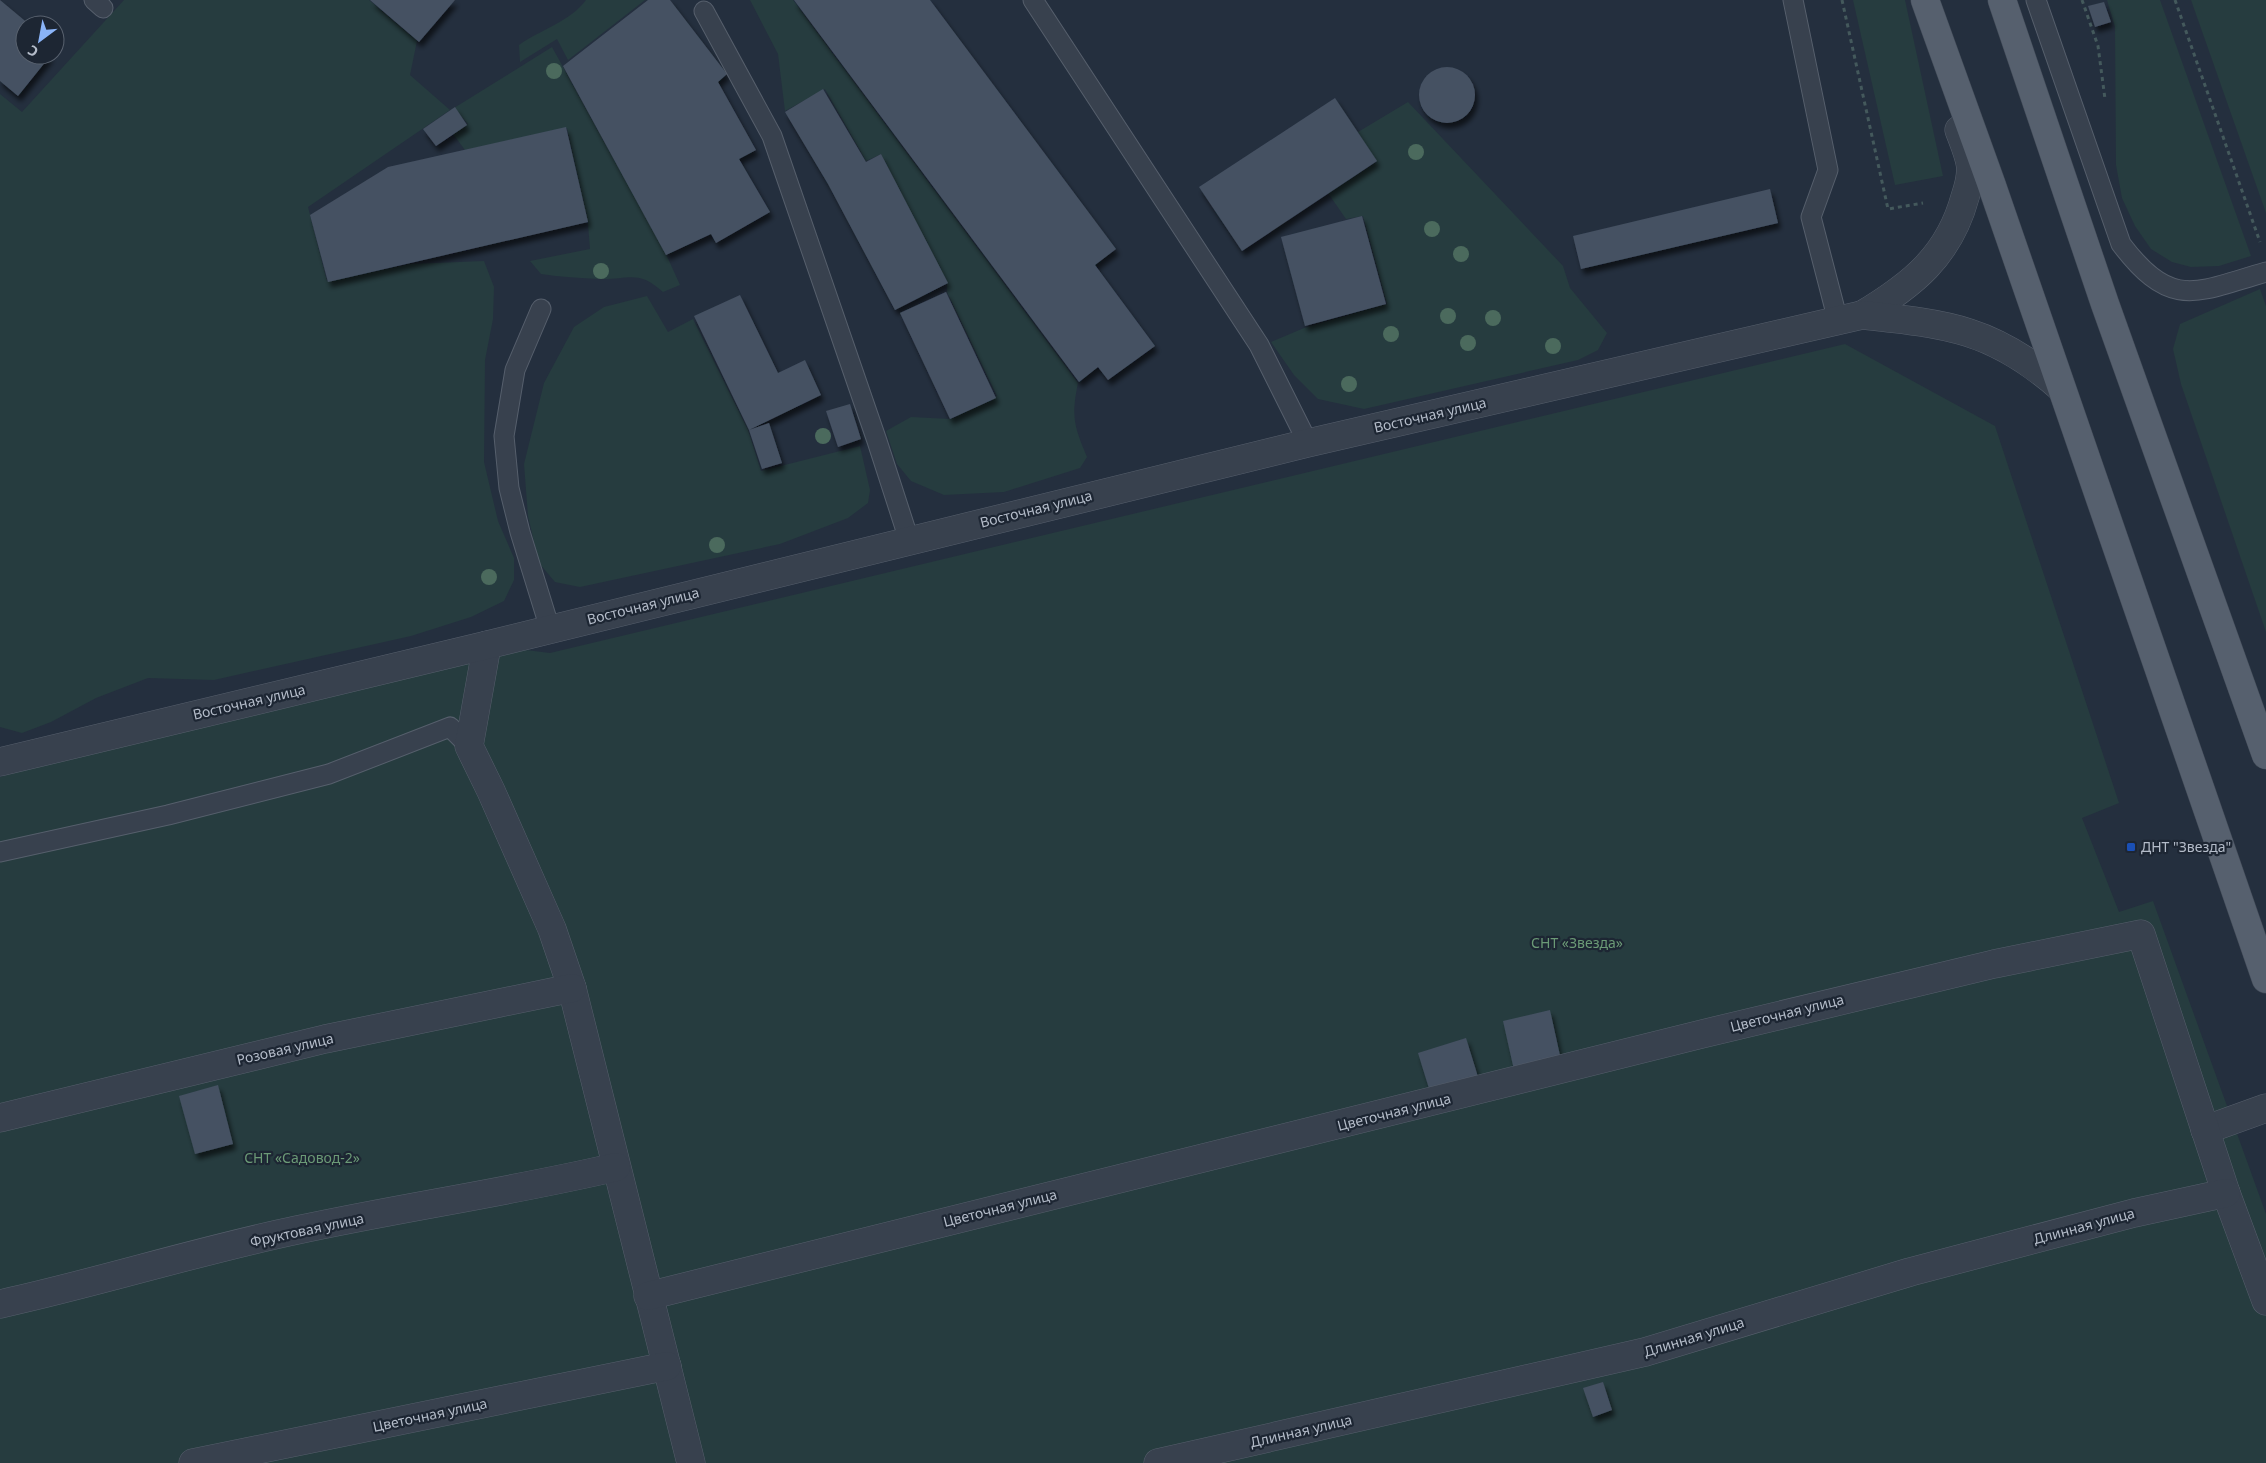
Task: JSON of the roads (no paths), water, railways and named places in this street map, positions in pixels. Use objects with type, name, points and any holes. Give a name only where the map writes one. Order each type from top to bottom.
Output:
[{"type":"main road","points":[[2002,0],[2108,312],[2266,755]]},
{"type":"main road","points":[[1929,12],[2266,979]]},
{"type":"street","points":[[1850,318],[1899,293],[1918,277],[1947,239],[1960,215],[1967,190],[1970,164],[1934,56],[1929,12]]},
{"type":"street","name":"Восточная улица","points":[[0,762],[488,645],[1308,443],[1850,318],[1937,324],[1986,338],[2039,369],[2061,388]]},
{"type":"street","points":[[488,645],[468,746],[492,791],[552,929],[572,988],[691,1463]]},
{"type":"street","name":"Цветочная улица","points":[[648,1296],[1740,1025],[1994,964],[2142,934],[2206,1130]]},
{"type":"street","name":"Розовая улица","points":[[0,1118],[325,1039],[572,988]]},
{"type":"street","points":[[2266,1108],[2206,1130],[2226,1194],[2266,1301]]},
{"type":"street","name":"Фруктовая улица","points":[[0,1304],[59,1291],[296,1230],[561,1180],[616,1167]]},
{"type":"street","name":"Длинная улица","points":[[1158,1463],[1646,1352],[1910,1272],[2134,1213],[2226,1194]]},
{"type":"street","name":"Цветочная улица","points":[[192,1463],[667,1366]]},
{"type":"lane","points":[[1033,0],[1259,345],[1308,443]]},
{"type":"lane","points":[[1793,0],[1828,170],[1811,217],[1850,318]]},
{"type":"lane","points":[[2036,0],[2121,244],[2137,264],[2161,284],[2182,292],[2207,289],[2266,272]]},
{"type":"lane","points":[[704,11],[772,136],[874,432],[909,540]]},
{"type":"lane","points":[[541,309],[515,370],[504,436],[509,488],[520,532],[550,629]]},
{"type":"lane","points":[[0,852],[168,814],[329,774],[450,728],[468,746]]},
{"type":"place","name":"ДНТ \"Звезда\"","points":[[2131,847]]},
{"type":"park label","name":"СНТ «Звезда»","points":[[1577,943]]},
{"type":"park label","name":"СНТ «Садовод-2»","points":[[302,1158]]}]
